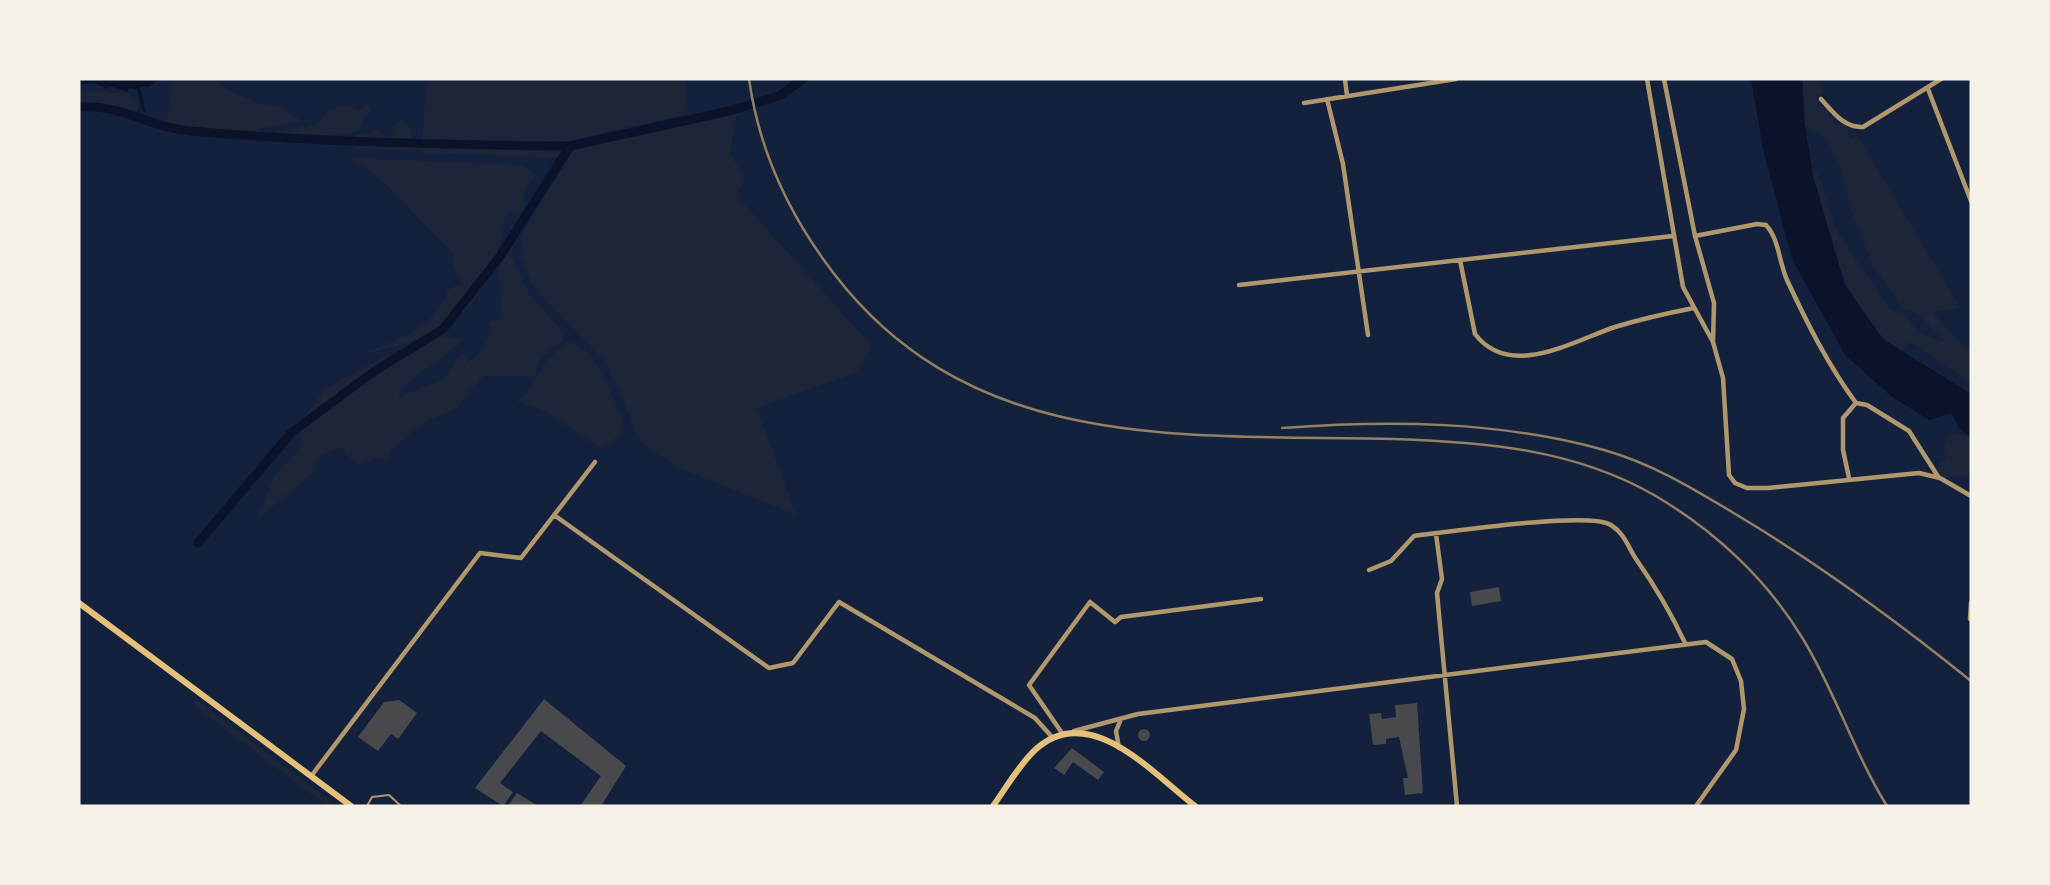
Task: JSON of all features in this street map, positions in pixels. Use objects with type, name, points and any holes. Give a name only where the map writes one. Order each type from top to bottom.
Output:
[{"type":"main road","points":[[79,603],[351,806]]},
{"type":"main road","points":[[993,806],[1034,751],[1052,737],[1073,731],[1100,735],[1195,806]]},
{"type":"street","points":[[1345,79],[1348,96]]},
{"type":"street","points":[[1304,103],[1456,79]]},
{"type":"street","points":[[1647,79],[1658,128],[1683,287],[1713,342],[1723,378],[1728,471],[1735,483],[1747,488],[1768,488],[1919,473],[1940,478],[1971,496]]},
{"type":"street","points":[[1664,79],[1695,236],[1714,303],[1713,342]]},
{"type":"street","points":[[1821,99],[1841,120],[1854,128],[1863,128],[1941,79]]},
{"type":"street","points":[[1928,89],[1971,201]]},
{"type":"street","points":[[1326,99],[1343,164],[1368,335]]},
{"type":"street","points":[[1695,236],[1766,225],[1771,231],[1787,278],[1829,367],[1856,403],[1867,405],[1909,431],[1940,478]]},
{"type":"street","points":[[1239,285],[1673,236]]},
{"type":"street","points":[[1461,260],[1475,334],[1482,343],[1517,356],[1557,350],[1635,321],[1694,307]]},
{"type":"street","points":[[1849,478],[1843,450],[1843,418],[1856,403]]},
{"type":"street","points":[[312,775],[480,553],[521,558],[595,462]]},
{"type":"street","points":[[554,515],[769,668],[793,663],[839,601],[1035,718],[1052,737]]},
{"type":"street","points":[[1369,570],[1391,561],[1414,536],[1535,522],[1594,520],[1608,523],[1622,533],[1685,643]]},
{"type":"street","points":[[1436,534],[1442,579],[1437,593],[1443,675],[1457,806]]},
{"type":"street","points":[[1062,733],[1029,685],[1090,602],[1115,621],[1121,617],[1261,599]]},
{"type":"street","points":[[1970,619],[1971,603]]},
{"type":"street","points":[[1073,731],[1122,718],[1706,642],[1732,659],[1741,681],[1744,709],[1736,750],[1696,806]]},
{"type":"street","points":[[1119,748],[1116,731],[1122,718]]},
{"type":"lane","points":[[367,806],[372,797],[389,795],[401,806]]},
{"type":"shaded area","points":[[79,79],[159,79],[149,87],[140,87],[146,114],[137,89],[129,88],[127,92],[112,86],[106,89],[95,83],[79,85]]},
{"type":"shaded area","points":[[175,79],[214,79],[227,89],[257,103],[280,107],[302,121],[257,129],[265,134],[308,127],[319,122],[328,110],[348,105],[360,111],[367,103],[373,110],[364,116],[360,131],[279,144],[225,136],[173,134],[139,121],[166,120]]},
{"type":"shaded area","points":[[428,79],[685,79],[688,114],[563,142],[532,144],[422,139]]},
{"type":"shaded area","points":[[1751,79],[1802,79],[1805,125],[1813,176],[1845,285],[1883,339],[1971,394],[1971,438],[1959,428],[1951,413],[1929,420],[1891,396],[1845,355],[1792,259],[1763,149]]},
{"type":"shaded area","points":[[1802,79],[1818,79],[1824,92],[1816,98],[1819,106],[1827,108],[1835,126],[1846,123],[1850,140],[1857,135],[1961,308],[1932,312],[1955,338],[1971,350],[1971,382],[1910,342],[1900,351],[1881,335],[1852,295],[1826,224],[1813,176],[1817,171],[1836,230],[1890,309],[1903,313],[1918,332],[1944,342],[1919,314],[1904,310],[1873,266],[1850,209],[1840,166],[1823,135],[1805,125]]},
{"type":"shaded area","points":[[79,91],[128,93],[139,102],[137,116],[79,109]]},
{"type":"shaded area","points":[[737,113],[730,154],[745,177],[737,196],[871,345],[858,372],[757,408],[796,515],[681,469],[641,442],[607,363],[533,287],[520,255],[523,232],[574,149]]},
{"type":"shaded area","points":[[402,120],[411,129],[416,146],[561,149],[561,158],[426,153],[418,149],[357,149],[351,146],[358,134],[369,135],[375,129],[393,141],[392,126]]},
{"type":"shaded area","points":[[351,158],[523,165],[535,175],[524,192],[523,211],[507,212],[500,244],[490,271],[478,294],[463,312],[422,338],[362,354],[403,337],[424,324],[449,289],[463,283],[453,268],[453,254],[384,182]]},
{"type":"shaded area","points":[[511,226],[515,227],[512,254],[529,294],[560,328],[564,339],[539,359],[535,376],[483,376],[455,409],[423,423],[394,447],[386,460],[375,459],[361,465],[350,458],[342,447],[320,455],[313,473],[257,519],[274,476],[303,446],[298,425],[325,389],[380,359],[435,336],[466,339],[400,388],[399,397],[444,379],[458,356],[465,354],[468,363],[478,354],[488,336],[489,323],[500,318],[502,286],[497,274]]},
{"type":"shaded area","points":[[565,342],[577,345],[596,364],[611,391],[625,429],[603,450],[543,410],[517,401],[531,388],[541,369]]},
{"type":"shaded area","points":[[1955,433],[1971,438],[1971,472],[1968,476],[1944,477],[1939,472],[1939,463],[1947,459],[1943,449],[1949,435]]},
{"type":"shaded area","points":[[196,699],[337,806],[327,806],[192,704]]},
{"type":"building","points":[[1499,587],[1501,601],[1472,606],[1470,592]]},
{"type":"building","points":[[544,699],[626,766],[601,806],[580,806],[601,776],[541,731],[500,783],[513,792],[503,806],[475,788]]},
{"type":"building","points":[[399,700],[417,713],[398,739],[391,734],[378,751],[358,737],[384,702]]},
{"type":"building","points":[[1417,703],[1423,793],[1405,795],[1403,778],[1408,778],[1399,737],[1386,739],[1386,744],[1373,745],[1369,714],[1381,713],[1382,719],[1396,717],[1395,705]]},
{"type":"building","points":[[1144,729],[1150,735],[1144,741],[1138,735]]},
{"type":"building","points":[[1072,748],[1104,772],[1098,780],[1073,762],[1064,775],[1054,768]]},
{"type":"building","points":[[517,793],[538,806],[508,806]]},
{"type":"waterway","points":[[79,107],[124,112],[176,129],[236,135],[372,142],[570,146],[729,111],[779,96],[803,79]]},
{"type":"waterway","points":[[198,543],[291,433],[373,372],[443,329],[501,255],[570,146]]},
{"type":"railway","points":[[749,79],[760,132],[779,183],[819,253],[835,275],[891,334],[953,376],[1020,405],[1090,423],[1164,433],[1394,439],[1495,446],[1560,458],[1624,480],[1654,495],[1698,524],[1738,558],[1773,596],[1815,660],[1887,806]]},
{"type":"railway","points":[[1282,428],[1363,424],[1485,428],[1565,440],[1622,456],[1675,479],[1802,556],[1860,596],[1971,681]]}]
